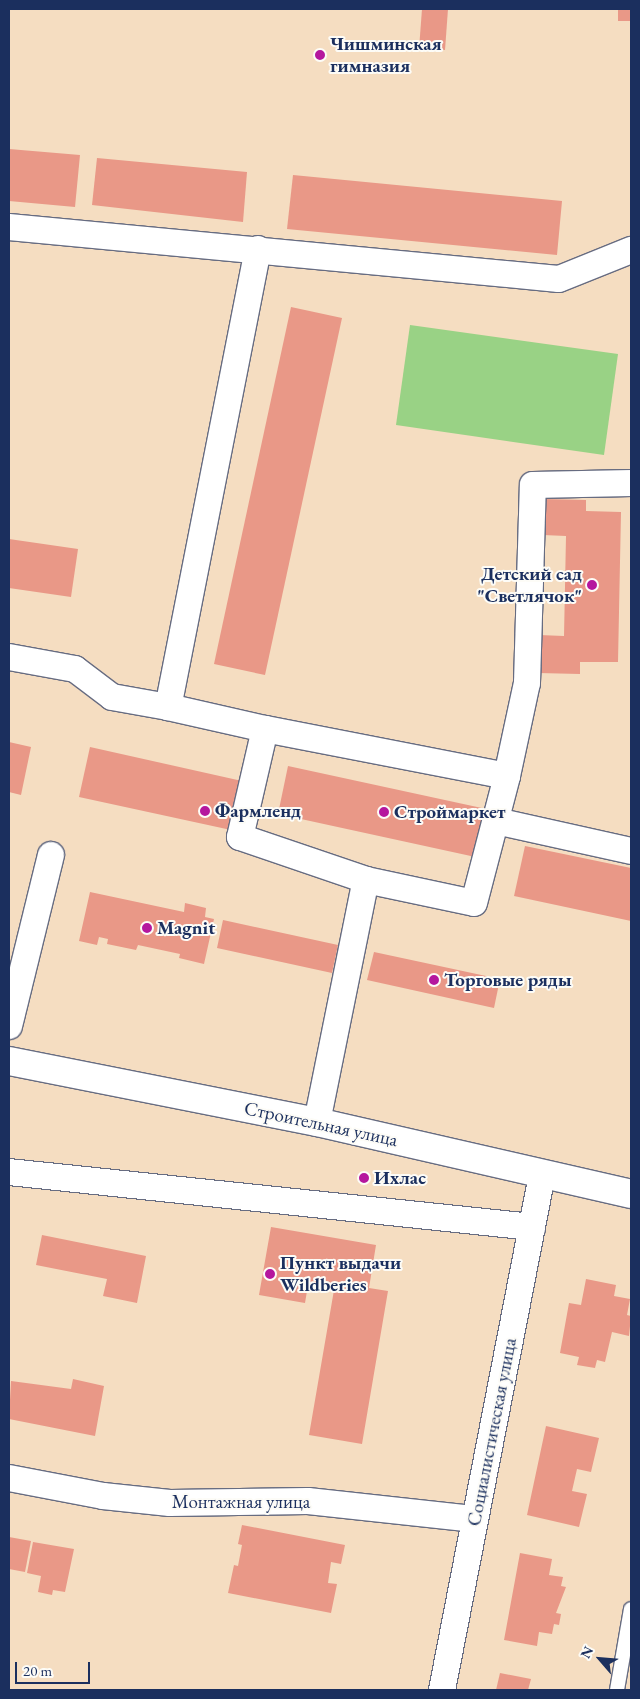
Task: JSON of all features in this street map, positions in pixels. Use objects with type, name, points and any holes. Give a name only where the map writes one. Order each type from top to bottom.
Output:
[{"type":"street","points":[[9,227],[258,249],[559,279],[631,250]]},
{"type":"street","points":[[168,707],[258,249]]},
{"type":"street","points":[[265,729],[240,837],[366,880],[474,903],[507,776],[527,683],[533,485],[631,483]]},
{"type":"street","points":[[9,657],[74,669],[112,697],[507,776]]},
{"type":"street","points":[[496,821],[631,851]]},
{"type":"street","points":[[9,1026],[14,981],[51,855]]},
{"type":"street","points":[[317,1122],[366,880]]},
{"type":"street","name":"Строительная улица","points":[[9,1060],[317,1122],[631,1194]]},
{"type":"street","points":[[9,1172],[532,1228]]},
{"type":"street","name":"Социалистическая улица","points":[[442,1690],[542,1174]]},
{"type":"street","name":"Монтажная улица","points":[[9,1478],[103,1496],[170,1503],[308,1501],[475,1518]]},
{"type":"lane","points":[[617,1690],[631,1609]]},
{"type":"green space","points":[[410,325],[618,354],[604,455],[396,425]]},
{"type":"building","points":[[422,9],[448,9],[445,50],[419,49]]},
{"type":"building","points":[[618,9],[631,9],[631,21],[618,21]]},
{"type":"building","points":[[9,149],[80,155],[75,207],[9,201]]},
{"type":"building","points":[[97,158],[247,172],[243,222],[92,205]]},
{"type":"building","points":[[293,175],[562,201],[557,255],[287,229]]},
{"type":"building","points":[[291,307],[342,318],[265,675],[214,664]]},
{"type":"building","name":"Детский сад \"Светлячок\"","points":[[544,499],[586,500],[586,511],[621,512],[618,662],[580,662],[580,674],[538,673],[539,635],[564,636],[566,536],[543,535]]},
{"type":"building","points":[[9,539],[78,549],[71,597],[9,588]]},
{"type":"building","points":[[9,742],[31,747],[21,795],[9,792]]},
{"type":"building","points":[[90,747],[242,781],[231,830],[79,797]]},
{"type":"building","name":"Строймаркет","points":[[288,766],[491,810],[480,858],[278,814]]},
{"type":"building","points":[[525,846],[631,868],[631,921],[514,896]]},
{"type":"building","name":"Magnit","points":[[90,892],[184,912],[185,903],[206,908],[205,917],[214,919],[204,964],[179,958],[180,954],[138,945],[136,950],[107,944],[108,939],[99,937],[97,945],[79,941]]},
{"type":"building","points":[[223,920],[338,945],[332,973],[217,948]]},
{"type":"building","name":"Торговые ряды","points":[[374,952],[500,979],[494,1008],[367,980]]},
{"type":"building","points":[[271,1227],[376,1245],[369,1288],[388,1291],[362,1444],[309,1435],[334,1290],[308,1285],[305,1303],[259,1295]]},
{"type":"building","points":[[42,1235],[146,1256],[137,1303],[103,1296],[107,1279],[36,1265]]},
{"type":"building","points":[[586,1279],[616,1285],[614,1296],[630,1299],[627,1315],[631,1316],[629,1336],[612,1332],[605,1362],[597,1360],[595,1368],[577,1365],[579,1357],[560,1353],[569,1303],[581,1305]]},
{"type":"building","points":[[73,1379],[104,1386],[95,1436],[9,1419],[11,1381],[71,1389]]},
{"type":"building","points":[[546,1426],[599,1438],[591,1472],[577,1469],[572,1491],[587,1494],[579,1527],[527,1515]]},
{"type":"building","points":[[242,1525],[345,1545],[341,1564],[331,1562],[328,1583],[337,1584],[331,1613],[228,1593],[234,1565],[238,1566],[242,1545],[238,1544]]},
{"type":"building","points":[[9,1537],[31,1541],[25,1572],[9,1569]]},
{"type":"building","points":[[33,1542],[74,1549],[65,1592],[53,1590],[52,1595],[38,1592],[41,1576],[27,1573]]},
{"type":"building","points":[[520,1553],[552,1559],[549,1575],[563,1577],[561,1586],[566,1587],[556,1613],[561,1614],[559,1625],[554,1624],[552,1634],[539,1632],[537,1646],[504,1640]]},
{"type":"building","points":[[500,1673],[531,1679],[528,1690],[496,1690]]},
{"type":"place","name":"Чишминская гимназия","points":[[320,55]]},
{"type":"place","name":"Детский сад \"Светлячок\"","points":[[592,585]]},
{"type":"place","name":"Фармленд","points":[[205,811]]},
{"type":"place","name":"Строймаркет","points":[[384,812]]},
{"type":"place","name":"Magnit","points":[[147,928]]},
{"type":"place","name":"Торговые ряды","points":[[434,980]]},
{"type":"place","name":"Ихлас","points":[[364,1178]]},
{"type":"place","name":"Пункт выдачи Wildberies","points":[[270,1274]]}]
